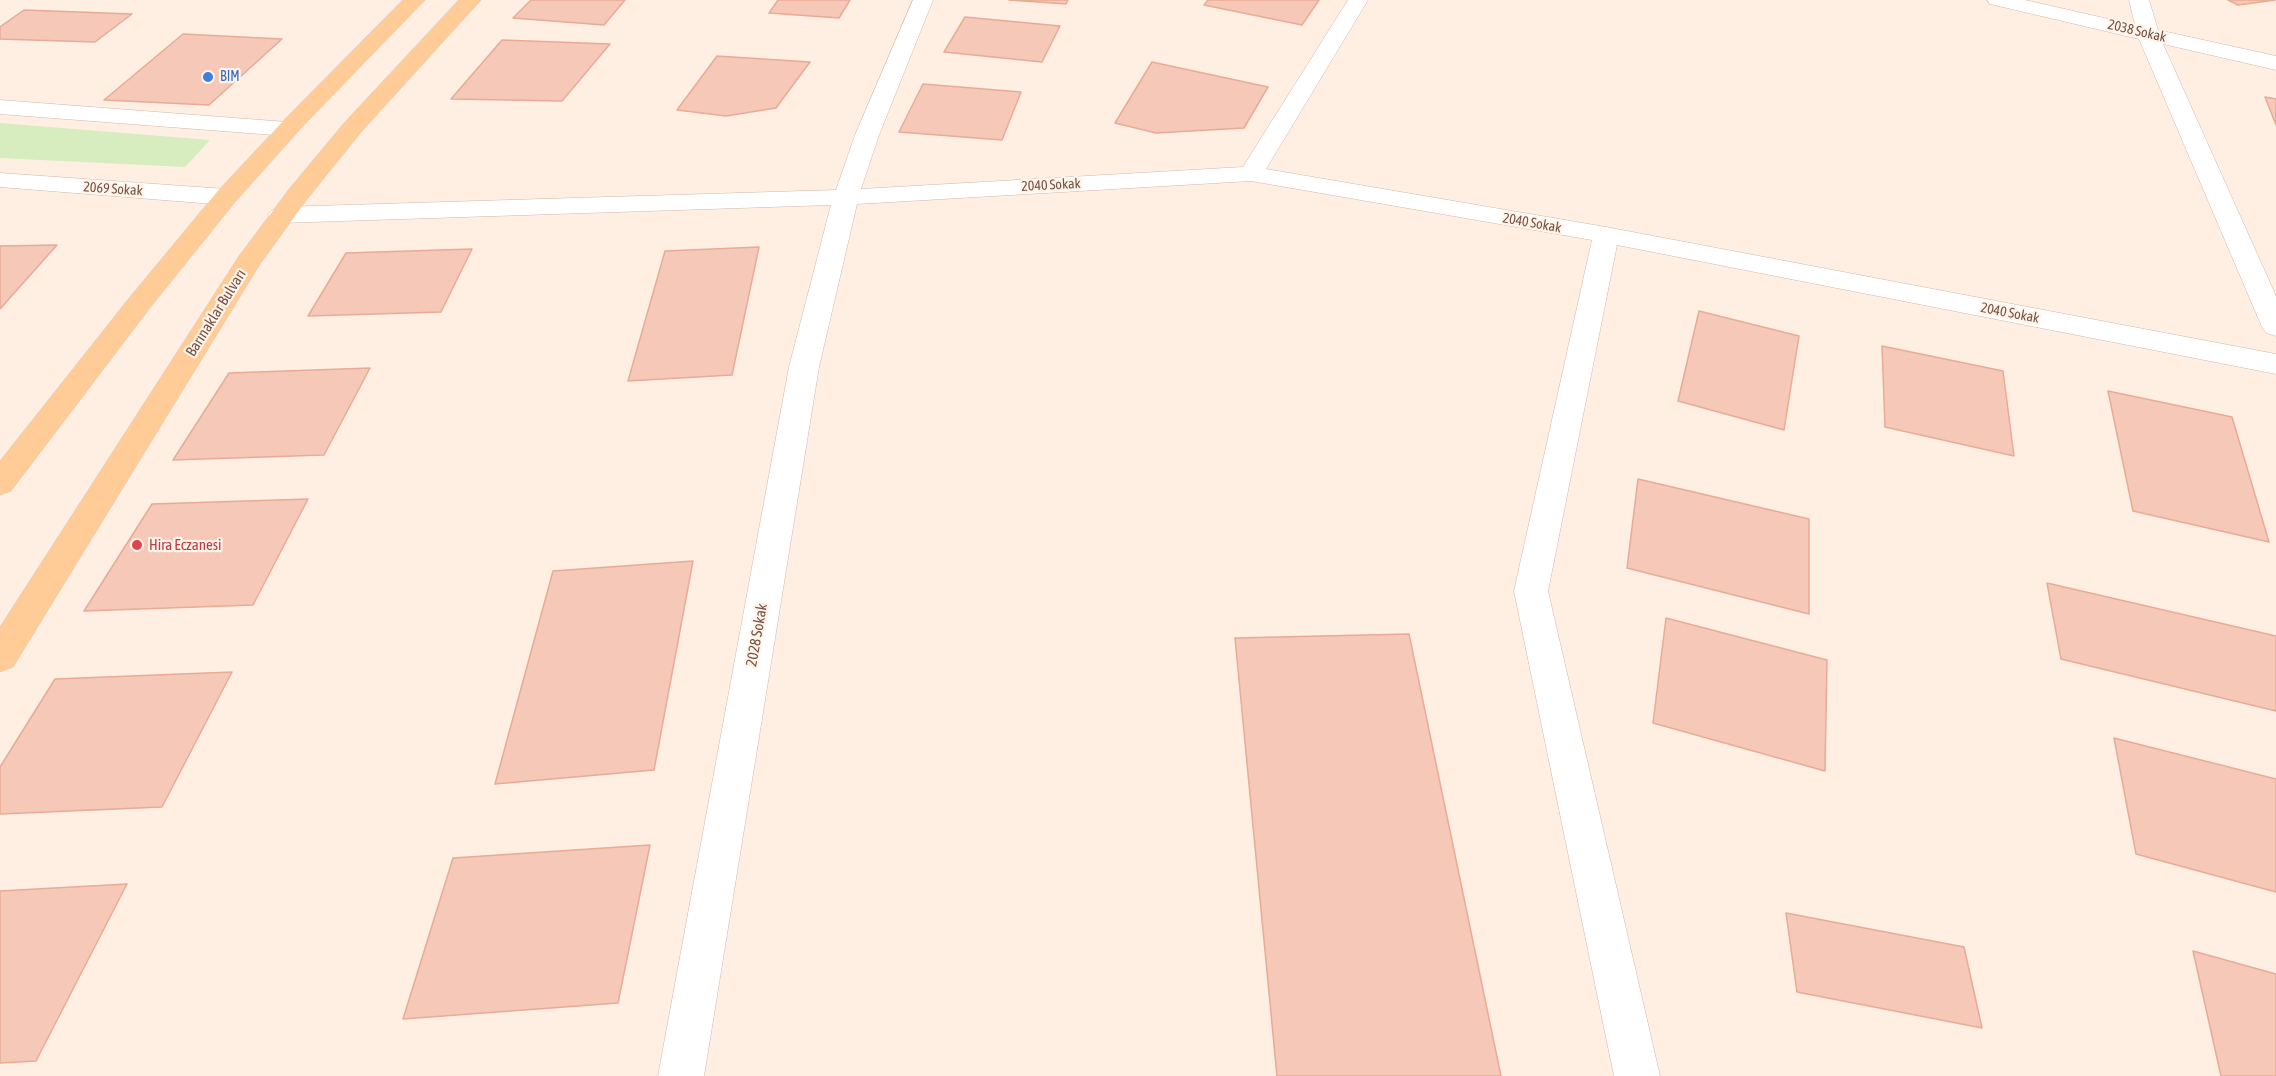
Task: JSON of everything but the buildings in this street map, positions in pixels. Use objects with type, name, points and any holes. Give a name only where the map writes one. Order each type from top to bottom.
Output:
[{"type":"main road","points":[[0,483],[226,197],[286,129],[415,0]]},
{"type":"main road","name":"Barınaklar Bulvarı","points":[[0,657],[241,272],[281,215],[347,132],[416,55],[471,0]]},
{"type":"street","points":[[846,197],[867,135],[923,0]]},
{"type":"street","points":[[1251,174],[1358,0]]},
{"type":"street","name":"2038 Sokak","points":[[1997,0],[2276,63]]},
{"type":"street","points":[[2139,0],[2148,34],[2272,311]]},
{"type":"street","points":[[0,108],[286,129]]},
{"type":"street","name":"2040 Sokak","points":[[281,215],[846,197],[1251,174],[1606,236],[2276,363]]},
{"type":"street","name":"2069 Sokak","points":[[0,180],[226,197]]},
{"type":"street","name":"2028 Sokak","points":[[681,1076],[804,367],[846,197]]},
{"type":"street","points":[[1606,236],[1530,591],[1637,1076]]},
{"type":"green space","points":[[0,123],[210,140],[185,167],[0,158]]},
{"type":"place","name":"BIM","points":[[208,77]]},
{"type":"place","name":"Hira Eczanesi","points":[[137,545]]}]
